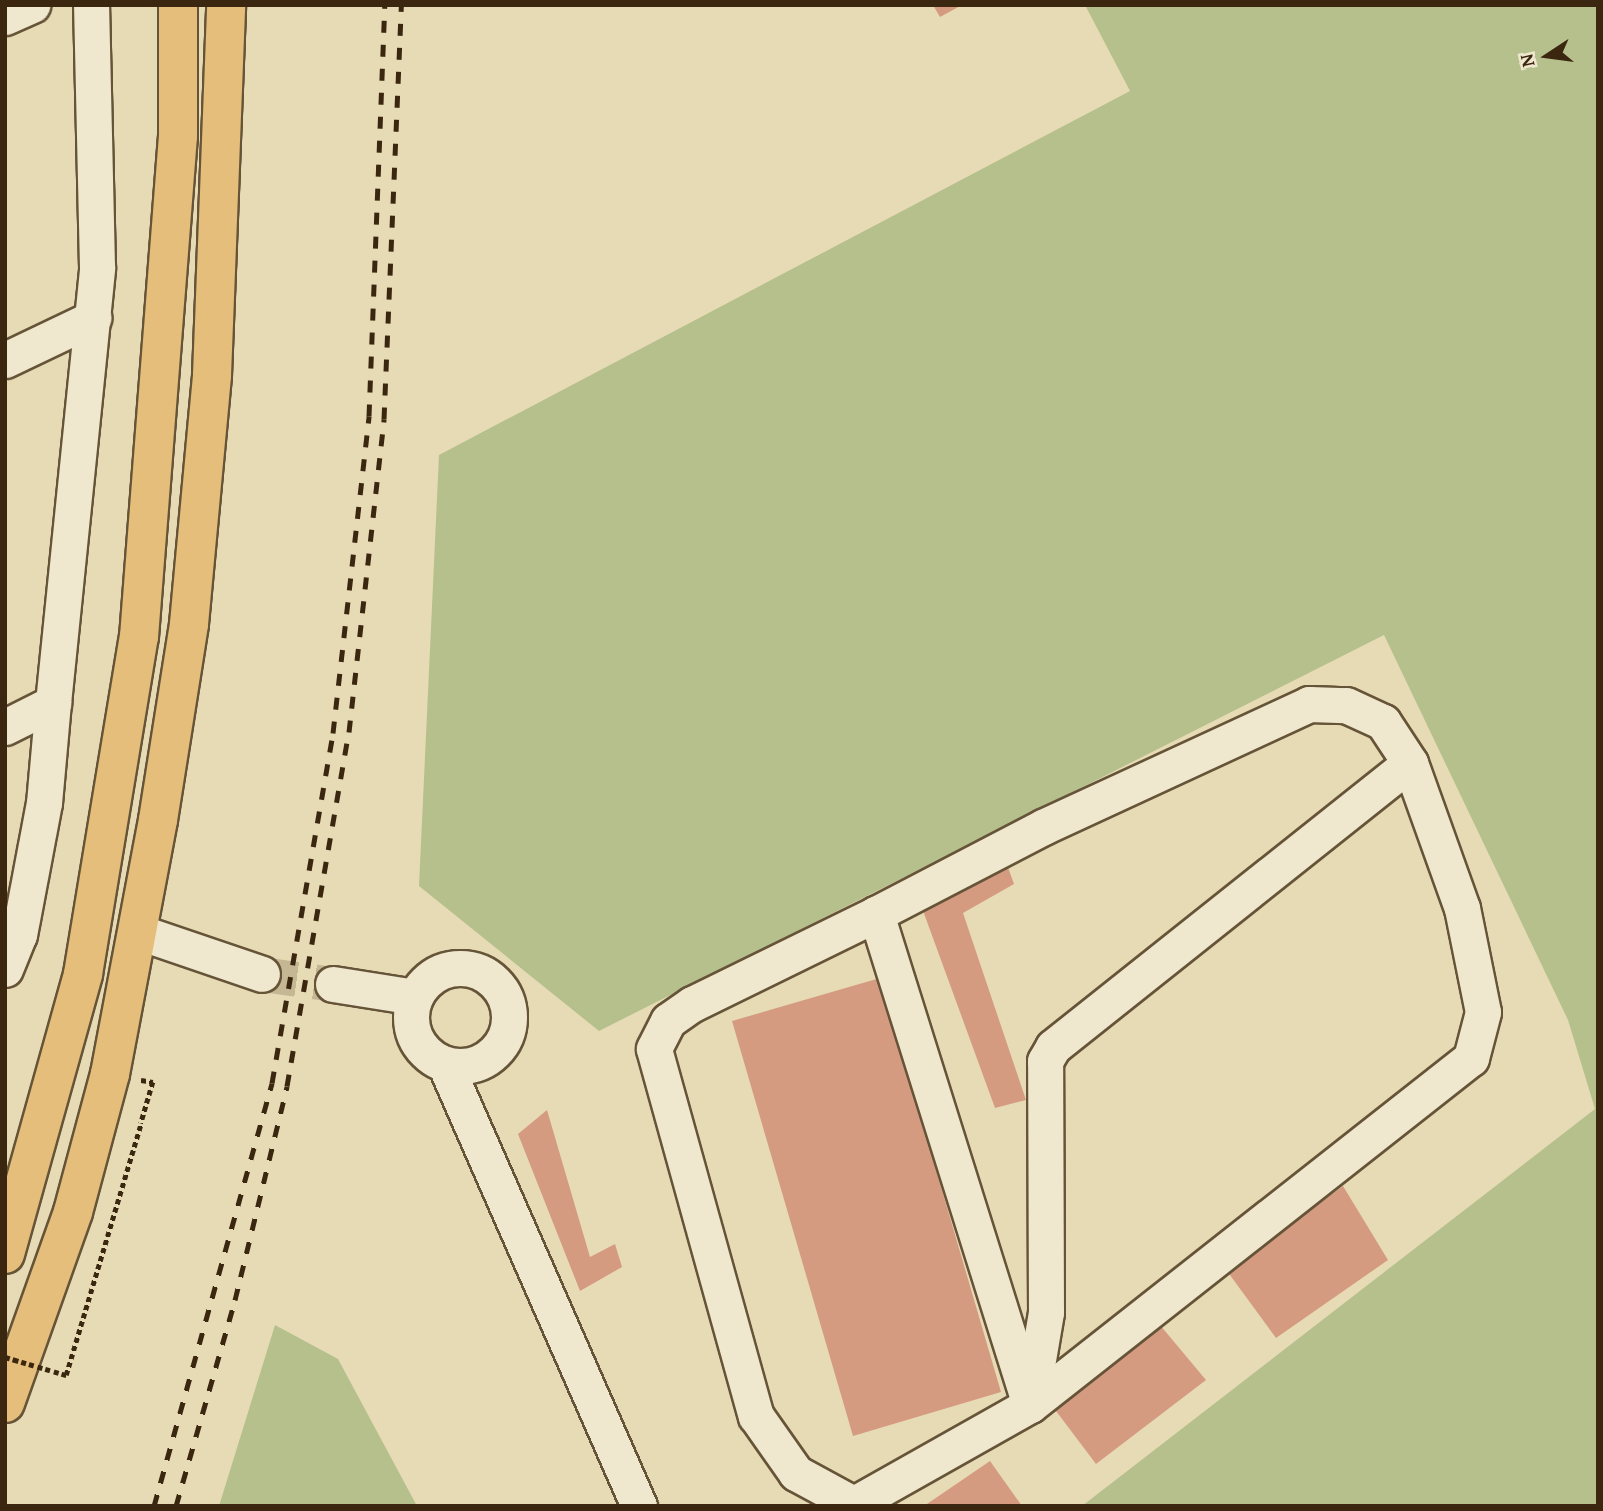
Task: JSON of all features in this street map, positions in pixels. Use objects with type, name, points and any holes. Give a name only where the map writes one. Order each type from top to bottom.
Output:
[{"type":"highway","points":[[5,1254],[83,974],[139,637],[178,136],[178,5]]},
{"type":"highway","points":[[5,1403],[73,1212],[110,1074],[193,586],[212,375],[226,5]]},
{"type":"street","points":[[5,18],[32,5]]},
{"type":"street","points":[[5,968],[19,935],[44,803],[93,318],[91,5]]},
{"type":"street","points":[[5,360],[93,318]]},
{"type":"street","points":[[5,727],[53,703]]},
{"type":"street","points":[[1309,704],[1346,705],[1383,722],[1410,763],[1462,908],[1481,999],[1471,1058],[1030,1405],[856,1505],[796,1473],[756,1416],[654,1049],[662,1028],[692,1004],[876,914],[1042,827],[1309,704]]},
{"type":"street","points":[[1030,1405],[1046,1312],[1044,1074],[1053,1047],[1410,763]]},
{"type":"street","points":[[876,914],[1030,1405]]},
{"type":"street","points":[[136,931],[262,974]]},
{"type":"street","points":[[468,968],[496,984],[505,997],[508,1028],[501,1043],[477,1063],[445,1064],[431,1057],[412,1030],[415,997],[437,974],[468,968]]},
{"type":"street","points":[[333,984],[415,997]]},
{"type":"street","points":[[445,1064],[639,1506]]},
{"type":"path","points":[[5,1357],[66,1375],[141,1123]]},
{"type":"green space","points":[[1085,5],[1598,5],[1598,1506],[1082,1506],[1595,1109],[1568,1020],[1384,635],[599,1031],[419,886],[439,455],[1130,91]]},
{"type":"green space","points":[[275,1325],[338,1359],[417,1506],[219,1506]]},
{"type":"building","points":[[933,5],[962,5],[940,17]]},
{"type":"building","points":[[1005,859],[1014,884],[963,913],[1026,1100],[995,1108],[922,908]]},
{"type":"building","points":[[880,978],[1001,1392],[853,1436],[732,1021]]},
{"type":"building","points":[[547,1110],[590,1257],[615,1244],[622,1267],[580,1291],[518,1134]]},
{"type":"building","points":[[1343,1186],[1388,1260],[1276,1338],[1227,1271]]},
{"type":"building","points":[[1160,1325],[1206,1380],[1096,1464],[1053,1407]]},
{"type":"building","points":[[990,1461],[1022,1506],[924,1506]]},
{"type":"tunnel","points":[[262,974],[333,984]]},
{"type":"railway","points":[[154,1506],[272,1083],[333,733],[369,416],[385,5]]},
{"type":"railway","points":[[176,1506],[235,1300],[287,1086],[349,732],[384,419],[401,5]]}]
